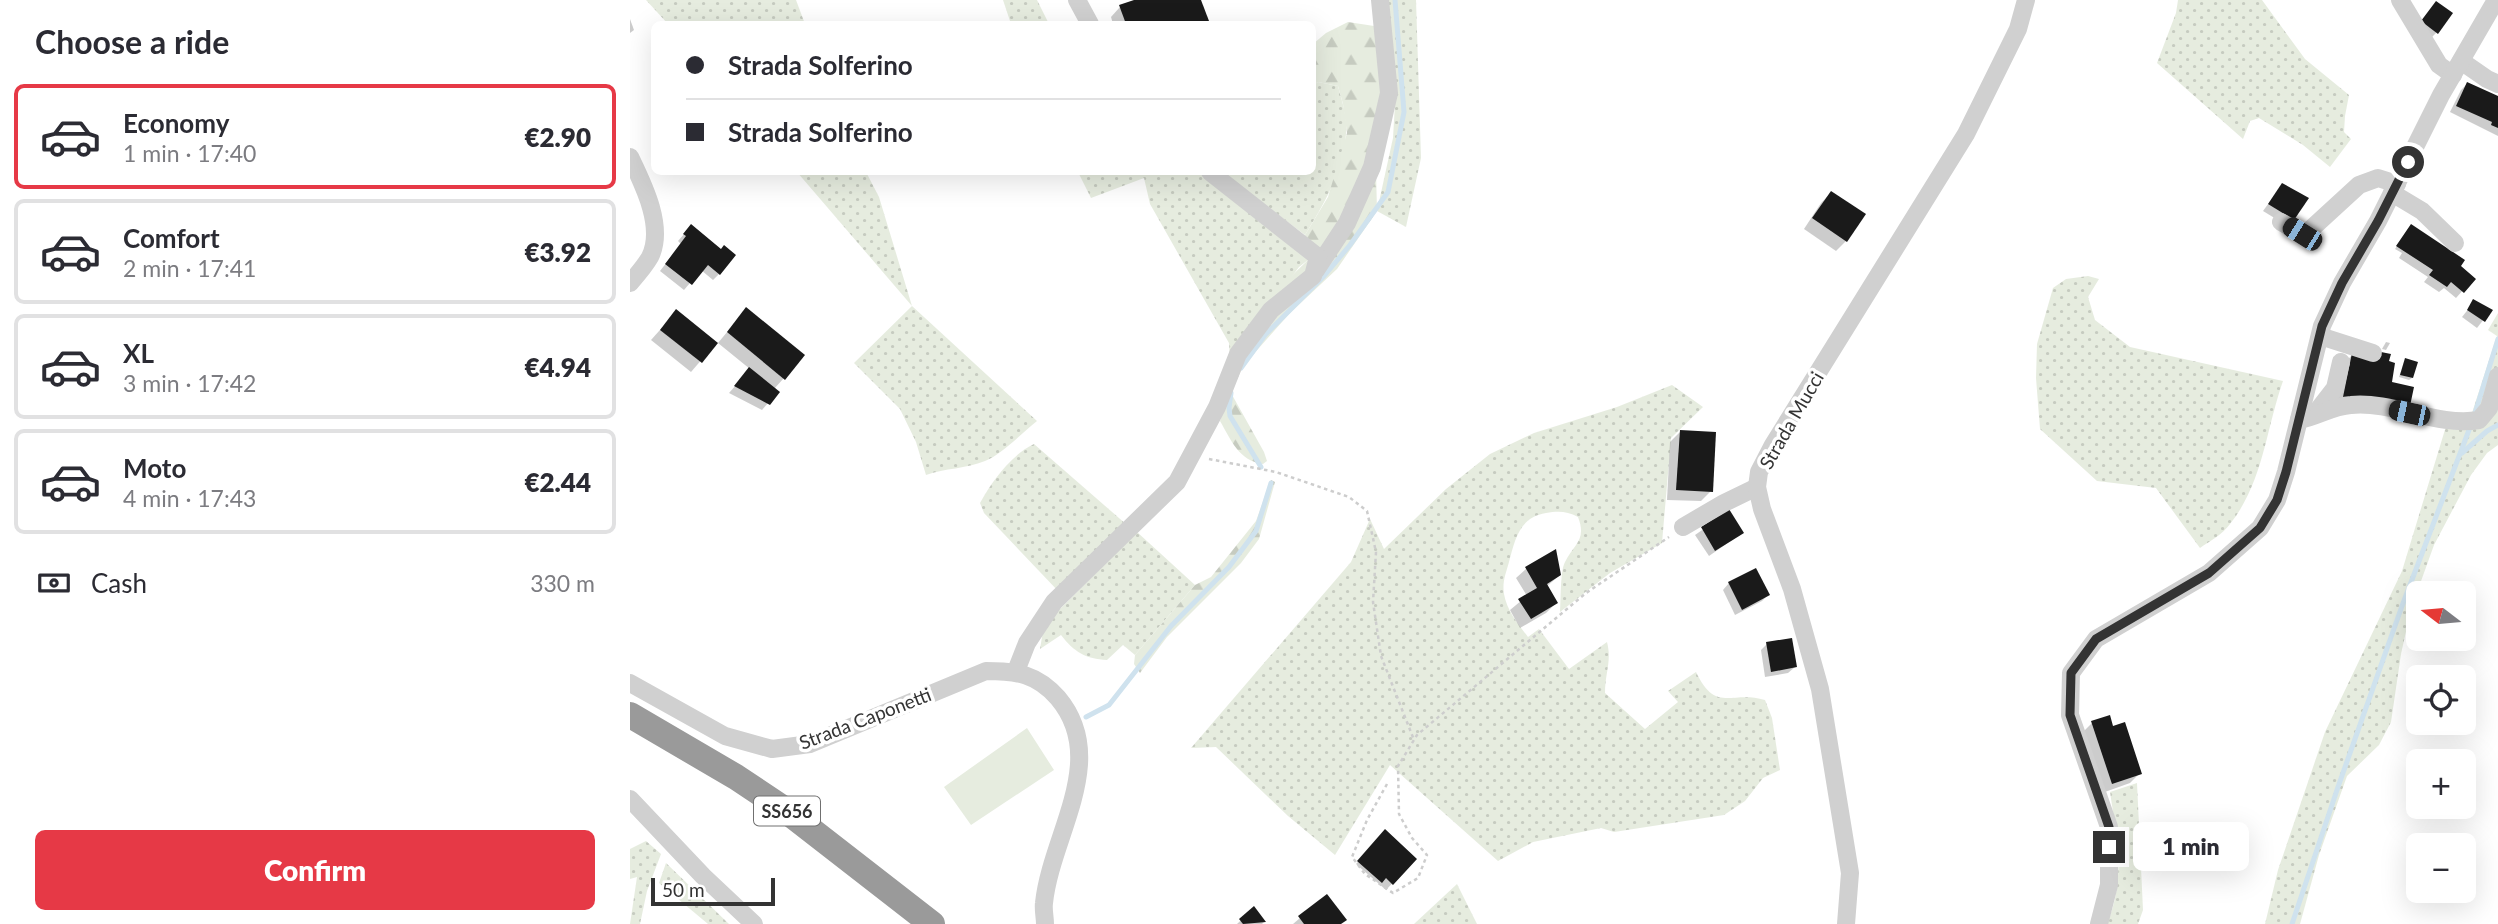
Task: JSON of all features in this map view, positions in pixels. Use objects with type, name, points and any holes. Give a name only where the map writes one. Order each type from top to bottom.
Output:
[{"type":"highway","name":"SS656","points":[[630,715],[736,777],[784,809],[932,924]]},
{"type":"street","points":[[1077,0],[1088,21]]},
{"type":"street","points":[[1045,924],[1044,903],[1059,842],[1077,788],[1080,755],[1069,712],[1046,685],[1016,671],[1027,643],[1054,602],[1177,482],[1217,407],[1238,354],[1271,310],[1313,276],[1347,223],[1372,167],[1389,93],[1380,0]]},
{"type":"street","points":[[2007,51],[2013,0]]},
{"type":"street","name":"Strada Mucci","points":[[1846,924],[1850,873],[1820,689],[1796,601],[1762,509],[1757,487],[1759,472],[1773,444],[1960,145],[2023,18],[2026,0]]},
{"type":"street","points":[[2400,0],[2438,65],[2457,68],[2498,85]]},
{"type":"street","points":[[2099,924],[2109,885],[2109,827],[2070,715],[2071,673],[2096,639],[2209,573],[2260,528],[2277,500],[2305,419],[2322,326],[2342,283],[2496,0]]},
{"type":"street","points":[[630,157],[640,177],[652,214],[656,238],[651,256],[630,283]]},
{"type":"street","points":[[1214,175],[1318,257],[1313,276]]},
{"type":"street","points":[[2281,222],[2302,234],[2359,185],[2378,178],[2423,211],[2455,243]]},
{"type":"street","points":[[2320,336],[2373,353]]},
{"type":"street","points":[[2305,419],[2335,388],[2341,362]]},
{"type":"street","points":[[2305,419],[2351,405],[2387,408],[2430,418],[2466,422],[2479,420],[2489,408],[2498,376]]},
{"type":"street","points":[[1683,527],[1757,487]]},
{"type":"street","name":"Strada Caponetti","points":[[630,683],[725,736],[772,749],[810,744],[986,671],[1016,671]]},
{"type":"street","points":[[630,799],[703,876],[754,924]]},
{"type":"path","points":[[1191,457],[1276,472],[1349,497],[1367,511],[1376,552],[1373,602],[1381,656],[1414,740]]},
{"type":"path","points":[[1387,784],[1367,820],[1352,857],[1365,874],[1393,893],[1418,877],[1427,855],[1412,838],[1399,814],[1398,766],[1417,735],[1586,593],[1683,527]]},
{"type":"green space","points":[[646,0],[796,0],[804,21],[665,21]]},
{"type":"green space","points":[[1003,0],[1037,0],[1048,21],[1010,21]]},
{"type":"green space","points":[[1387,0],[1416,0],[1421,158],[1406,227],[1377,211],[1393,138],[1396,87]]},
{"type":"green space","points":[[2178,0],[2262,0],[2305,59],[2349,95],[2344,132],[2351,139],[2330,167],[2303,145],[2259,118],[2250,121],[2243,139],[2157,63],[2176,13]]},
{"type":"green space","points":[[1348,22],[1374,26],[1381,47],[1377,211],[1337,269],[1290,313],[1243,366],[1231,393],[1264,452],[1267,461],[1263,464],[1242,454],[1220,421],[1253,320],[1277,290],[1308,260],[1305,235],[1328,197],[1347,133],[1338,86],[1316,83],[1316,41]]},
{"type":"green space","points":[[1316,83],[1338,86],[1346,134],[1337,174],[1305,235],[1225,175],[1316,175]]},
{"type":"green space","points":[[800,175],[868,175],[879,197],[912,306]]},
{"type":"green space","points":[[1080,175],[1209,175],[1307,251],[1308,260],[1299,267],[1230,360],[1229,343],[1150,204],[1144,178],[1091,198]]},
{"type":"green space","points":[[2088,276],[2099,279],[2088,297],[2095,320],[2130,347],[2283,381],[2250,491],[2227,528],[2200,548],[2156,488],[2097,481],[2040,429],[2036,378],[2037,344],[2053,288],[2066,279]]},
{"type":"green space","points":[[912,306],[1037,421],[1005,449],[985,461],[926,475],[916,442],[900,409],[854,363]]},
{"type":"green space","points":[[2498,313],[2498,445],[2487,453],[2471,475],[2434,545],[2421,581],[2406,581],[2406,632],[2391,722],[2379,745],[2347,776],[2319,855],[2300,924],[2265,924],[2278,870],[2325,732],[2402,571],[2447,423],[2470,419],[2497,336],[2488,330]]},
{"type":"green space","points":[[1672,385],[1703,407],[1671,438],[1662,543],[1610,573],[1560,612],[1563,566],[1580,537],[1580,525],[1578,517],[1566,513],[1537,515],[1524,524],[1516,537],[1505,578],[1505,600],[1528,637],[1539,629],[1569,669],[1607,642],[1609,661],[1605,693],[1645,729],[1678,702],[1668,691],[1696,672],[1710,693],[1718,697],[1765,700],[1772,718],[1780,770],[1763,778],[1745,801],[1724,815],[1614,832],[1601,828],[1533,842],[1498,861],[1390,765],[1335,855],[1288,816],[1216,747],[1191,748],[1351,562],[1370,519],[1384,549],[1446,489],[1490,454],[1534,433],[1617,407]]},
{"type":"green space","points":[[1034,444],[1127,525],[1059,592],[984,513],[980,503],[1003,469]]},
{"type":"green space","points":[[1271,480],[1275,482],[1259,539],[1241,563],[1167,637],[1140,673],[1134,664],[1135,655],[1195,585],[1211,577],[1256,521]]},
{"type":"green space","points":[[1137,532],[1195,585],[1135,655],[1123,645],[1107,660],[1093,658],[1076,650],[1061,635],[1040,649],[1043,631],[1050,619]]},
{"type":"green space","points":[[1027,728],[1054,770],[971,825],[944,787]]},
{"type":"green space","points":[[2137,783],[2143,910],[2138,924],[2107,924],[2113,907],[2118,875],[2110,792]]},
{"type":"green space","points":[[646,841],[661,854],[647,891],[640,924],[630,924],[637,877],[630,879],[630,849]]},
{"type":"green space","points":[[666,863],[729,924],[708,924],[659,883]]},
{"type":"green space","points":[[1457,884],[1477,924],[1414,924]]},
{"type":"building","points":[[1134,0],[1201,0],[1209,21],[1125,21],[1119,5]]},
{"type":"building","points":[[2436,1],[2453,13],[2438,34],[2421,21]]},
{"type":"building","points":[[2467,82],[2498,96],[2498,128],[2491,125],[2492,122],[2456,106]]},
{"type":"building","points":[[2282,183],[2309,198],[2294,220],[2268,204]]},
{"type":"building","points":[[1831,191],[1866,214],[1847,242],[1812,218]]},
{"type":"building","points":[[691,224],[721,249],[724,245],[736,255],[720,275],[708,265],[692,285],[665,264],[686,236],[683,234]]},
{"type":"building","points":[[2411,224],[2465,260],[2461,266],[2476,279],[2464,293],[2451,282],[2447,287],[2429,275],[2433,270],[2396,246]]},
{"type":"building","points":[[2473,299],[2493,310],[2485,322],[2467,310]]},
{"type":"building","points":[[746,307],[805,355],[785,380],[727,332]]},
{"type":"building","points":[[676,309],[718,343],[702,363],[660,330]]},
{"type":"building","points":[[2376,351],[2391,354],[2389,361],[2395,363],[2392,382],[2414,387],[2410,406],[2343,397],[2352,353]]},
{"type":"building","points":[[2405,358],[2418,362],[2413,378],[2400,375]]},
{"type":"building","points":[[749,367],[780,392],[770,405],[734,386]]},
{"type":"building","points":[[1680,430],[1716,432],[1713,492],[1676,490]]},
{"type":"building","points":[[1729,509],[1744,533],[1715,551],[1701,527]]},
{"type":"building","points":[[1556,549],[1561,575],[1547,584],[1558,603],[1531,619],[1518,599],[1537,588],[1525,567]]},
{"type":"building","points":[[1756,568],[1770,595],[1742,610],[1728,582]]},
{"type":"building","points":[[1792,638],[1797,667],[1771,672],[1766,642]]},
{"type":"building","points":[[2110,715],[2113,726],[2125,722],[2142,774],[2112,784],[2091,721]]},
{"type":"building","points":[[1385,829],[1417,859],[1393,885],[1386,878],[1382,883],[1357,861]]},
{"type":"building","points":[[1327,894],[1347,920],[1341,924],[1304,924],[1298,916]]},
{"type":"building","points":[[1254,906],[1266,922],[1243,924],[1239,919]]},
{"type":"waterway","points":[[1241,368],[1265,335],[1324,276],[1350,245],[1388,192],[1404,112],[1395,0]]},
{"type":"waterway","points":[[2475,413],[2498,339]]},
{"type":"waterway","points":[[1231,393],[1230,416],[1261,467]]},
{"type":"waterway","points":[[2462,453],[2498,425]]},
{"type":"waterway","points":[[2292,924],[2402,606],[2469,430]]},
{"type":"waterway","points":[[1086,717],[1109,705],[1171,626],[1229,567],[1256,531],[1271,483]]},
{"type":"route","points":[[2109,847],[2109,827],[2070,715],[2071,673],[2096,639],[2209,573],[2260,528],[2277,500],[2286,472],[2322,326],[2342,283],[2408,162]]}]
